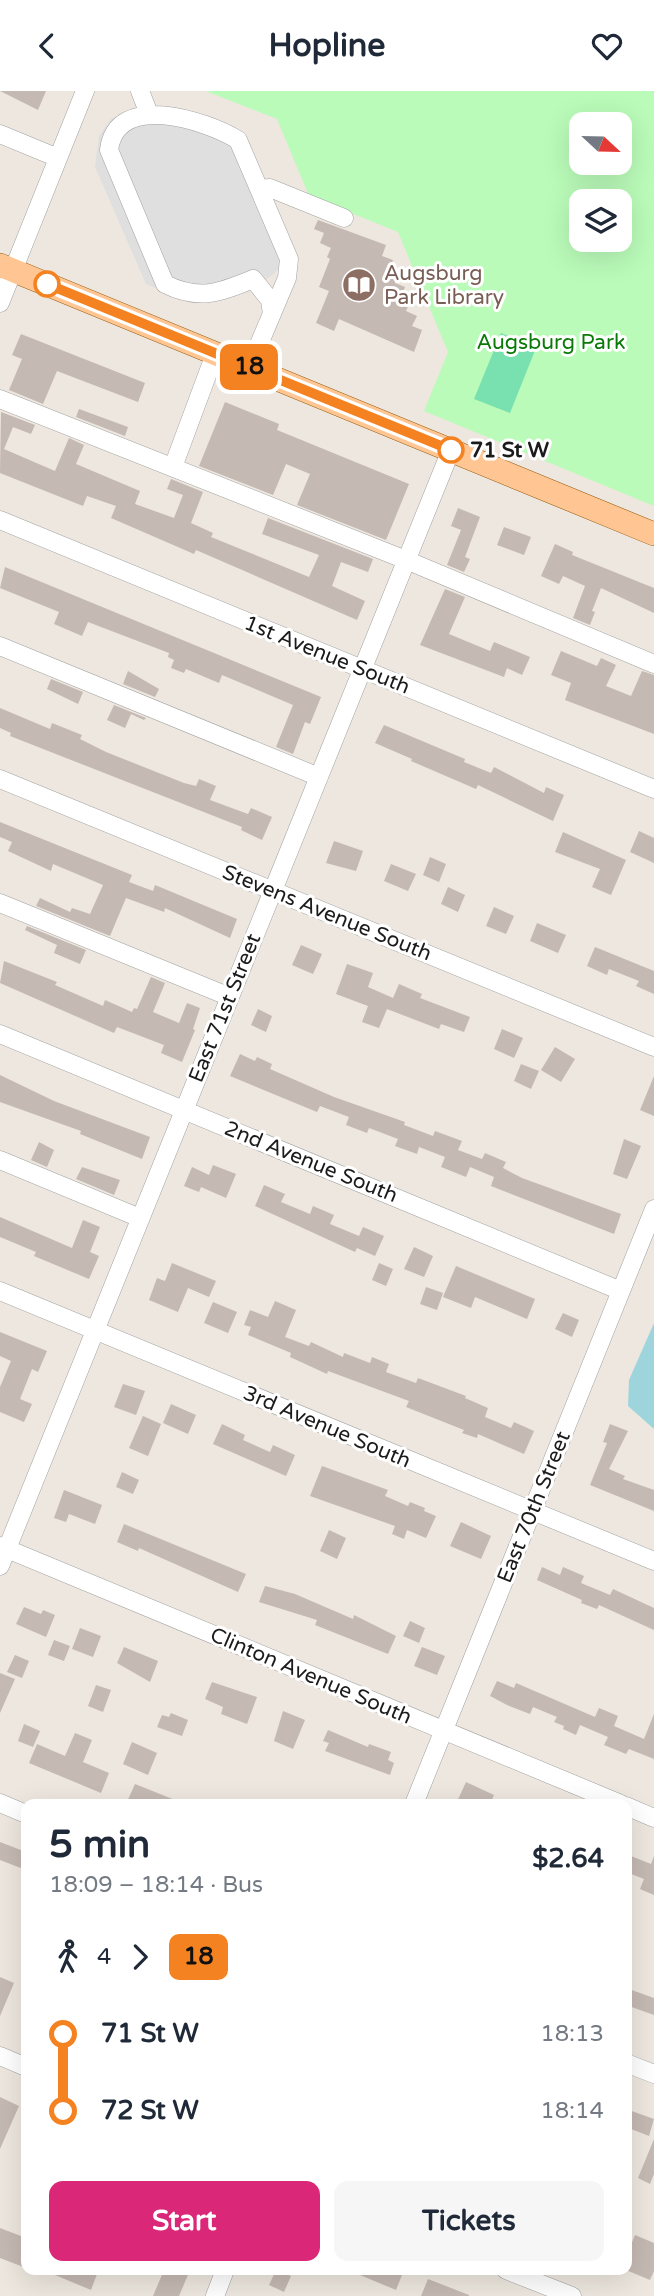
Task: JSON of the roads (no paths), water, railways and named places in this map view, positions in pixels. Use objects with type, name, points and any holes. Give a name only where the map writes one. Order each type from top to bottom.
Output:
[{"type":"main road","points":[[7,268],[654,534]]},
{"type":"street","points":[[0,303],[7,268],[58,158],[85,91]]},
{"type":"street","points":[[140,91],[149,114]]},
{"type":"street","points":[[249,368],[288,278],[289,259],[238,140],[228,134],[163,112],[119,123],[110,137],[109,150],[165,284],[184,293],[199,295],[253,279],[270,300],[272,314]]},
{"type":"street","points":[[0,134],[58,158]]},
{"type":"street","points":[[259,189],[270,188],[344,218]]},
{"type":"street","points":[[173,467],[215,354]]},
{"type":"street","points":[[0,399],[407,559],[654,664]]},
{"type":"street","name":"East 71st Street","points":[[2,1554],[95,1331],[451,450]]},
{"type":"street","name":"1st Avenue South","points":[[0,520],[654,789]]},
{"type":"street","points":[[0,646],[319,777]]},
{"type":"street","name":"Stevens Avenue South","points":[[0,779],[654,1047]]},
{"type":"street","points":[[0,903],[230,997]]},
{"type":"street","name":"2nd Avenue South","points":[[0,1034],[621,1291]]},
{"type":"street","points":[[0,1160],[140,1219]]},
{"type":"street","name":"East 70th Street","points":[[416,1799],[654,1209]]},
{"type":"street","name":"3rd Avenue South","points":[[0,1291],[654,1561]]},
{"type":"street","name":"Clinton Avenue South","points":[[2,1554],[609,1799]]},
{"type":"street","points":[[0,1803],[21,1812]]},
{"type":"street","points":[[632,1809],[654,1818]]},
{"type":"street","points":[[0,2056],[21,2065]]},
{"type":"street","points":[[632,2065],[654,2074]]},
{"type":"street","points":[[215,2296],[223,2275]]},
{"type":"street","points":[[519,2275],[572,2296]]},
{"type":"water","points":[[654,1323],[654,1429],[628,1406],[629,1380]]},
{"type":"place","name":"Augsburg Park Library","points":[[359,285]]},
{"type":"place","name":"71 St W","points":[[451,450]]},
{"type":"park label","name":"Augsburg Park","points":[[551,342]]}]
